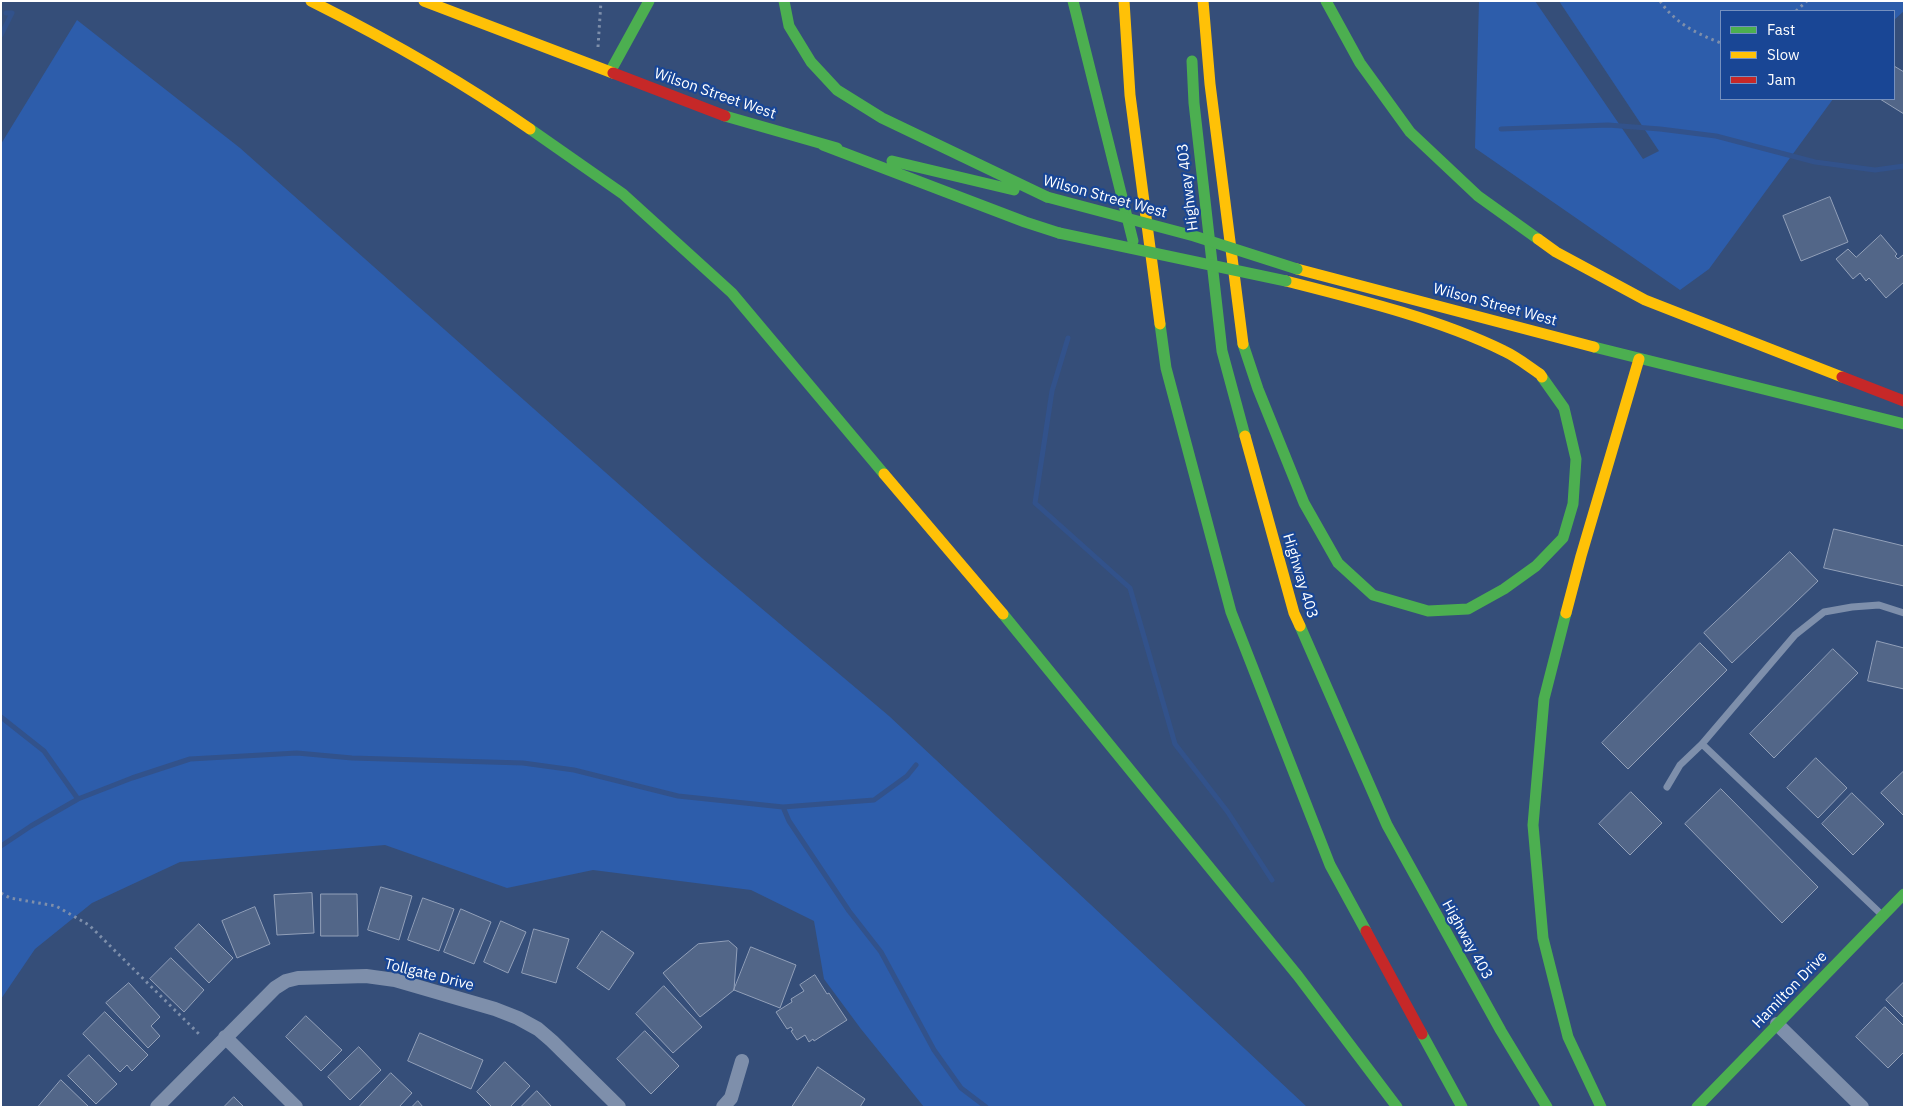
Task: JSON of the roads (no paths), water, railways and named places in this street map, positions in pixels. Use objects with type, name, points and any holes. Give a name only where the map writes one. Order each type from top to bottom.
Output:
[{"type":"main road","points":[[311,1],[361,26],[490,101],[623,194],[732,293],[1055,676],[1298,976],[1397,1107]]},
{"type":"main road","name":"Wilson Street West","points":[[424,1],[725,116],[823,145],[1048,197],[1194,236],[1297,269],[1640,359],[1904,424]]},
{"type":"main road","points":[[610,72],[649,1]]},
{"type":"main road","points":[[784,1],[789,26],[811,62],[837,90],[882,118],[1048,197]]},
{"type":"main road","points":[[1073,1],[1138,262]]},
{"type":"main road","points":[[1124,1],[1130,95],[1166,368]]},
{"type":"main road","points":[[823,145],[1025,222],[1059,233],[1286,281],[1344,296],[1456,330],[1506,352],[1540,374],[1564,408],[1576,459],[1573,504],[1563,538],[1536,566],[1504,589],[1468,609],[1428,611],[1373,595],[1338,563],[1304,503],[1258,389],[1242,338],[1210,84],[1202,1]]},
{"type":"main road","points":[[1326,1],[1360,63],[1410,132],[1478,196],[1556,252],[1645,300],[1904,401]]},
{"type":"main road","name":"Highway 403","points":[[1192,47],[1194,103],[1222,351],[1294,613],[1387,825],[1501,1032],[1547,1107]]},
{"type":"main road","points":[[1143,282],[1231,612],[1330,865],[1462,1107]]},
{"type":"main road","points":[[1601,1107],[1568,1037],[1543,938],[1533,825],[1544,699],[1582,556],[1640,359]]},
{"type":"main road","name":"Hamilton Drive","points":[[1697,1107],[1904,894]]},
{"type":"street","name":"Tollgate Drive","points":[[157,1107],[274,988],[286,981],[298,978],[366,976],[395,980],[495,1009],[518,1018],[538,1029],[552,1041],[619,1107]]},
{"type":"street","points":[[1777,1024],[1862,1107]]},
{"type":"street","points":[[225,1038],[296,1107]]},
{"type":"street","points":[[723,1107],[731,1098],[742,1061]]},
{"type":"lane","points":[[1667,787],[1680,765],[1702,744],[1796,635],[1824,612],[1879,605],[1904,613]]},
{"type":"lane","points":[[1702,744],[1883,915]]},
{"type":"waterway","points":[[1,35],[12,13],[6,13]]},
{"type":"waterway","points":[[1501,129],[1608,125],[1660,129],[1716,136],[1815,162],[1875,170],[1904,166]]},
{"type":"waterway","points":[[1068,338],[1052,391],[1035,503],[1130,588],[1175,744],[1227,811],[1272,880]]},
{"type":"waterway","points":[[1,717],[44,751],[78,799]]},
{"type":"waterway","points":[[1,846],[78,799],[132,778],[190,759],[297,753],[352,758],[523,763],[574,770],[678,796],[783,807],[874,800],[907,776],[916,765]]},
{"type":"waterway","points":[[783,807],[789,821],[849,911],[881,952],[934,1050],[961,1088],[986,1107]]}]
